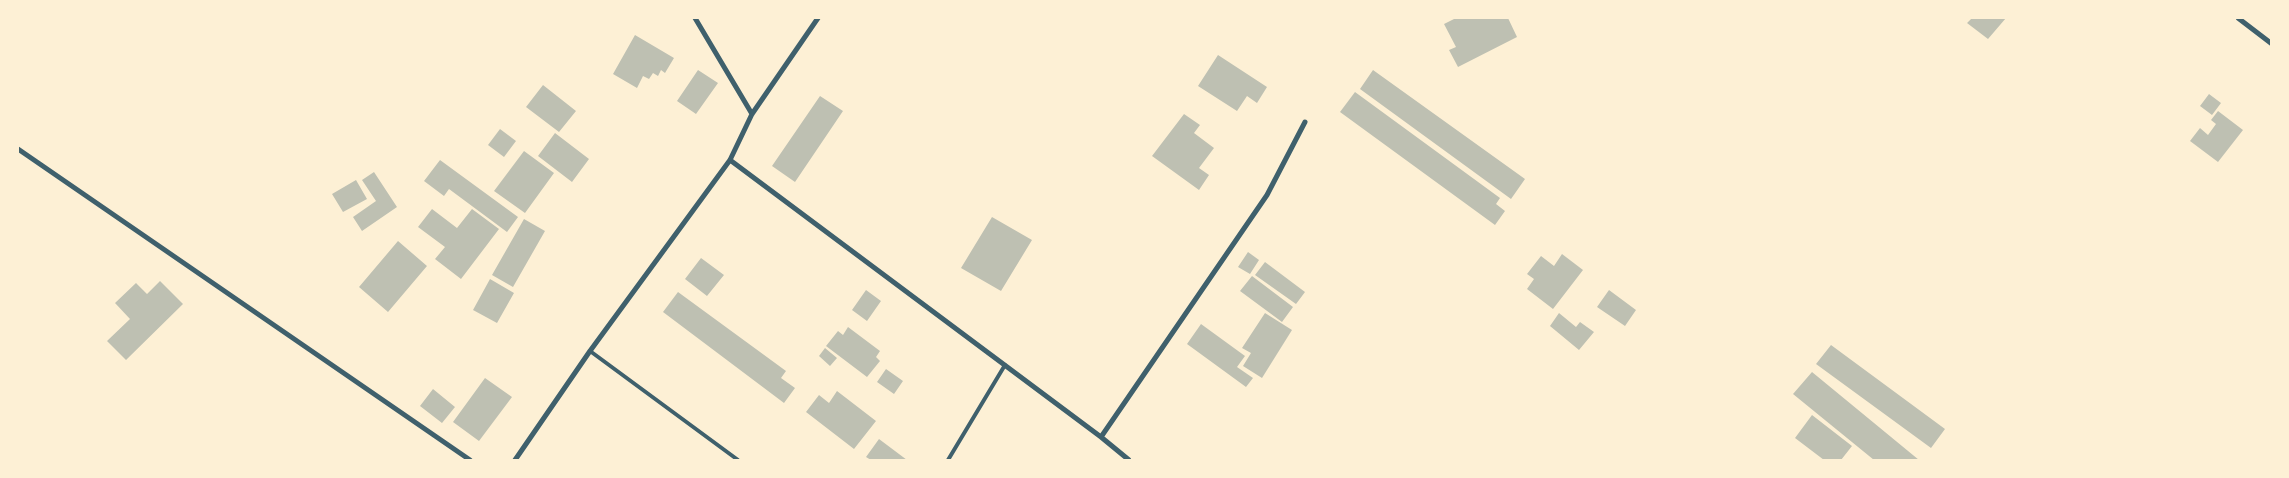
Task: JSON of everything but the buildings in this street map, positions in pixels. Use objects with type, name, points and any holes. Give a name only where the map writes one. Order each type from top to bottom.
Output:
[{"type":"street","points":[[695,18],[752,114]]},
{"type":"street","points":[[516,460],[590,351],[730,160],[752,114],[818,18]]},
{"type":"street","points":[[2238,18],[2272,44]]},
{"type":"street","points":[[1101,437],[1267,195],[1305,122]]},
{"type":"street","points":[[18,150],[470,460]]},
{"type":"street","points":[[730,160],[1101,437],[1129,460]]},
{"type":"lane","points":[[590,351],[738,460]]},
{"type":"lane","points":[[948,460],[1005,365]]}]
